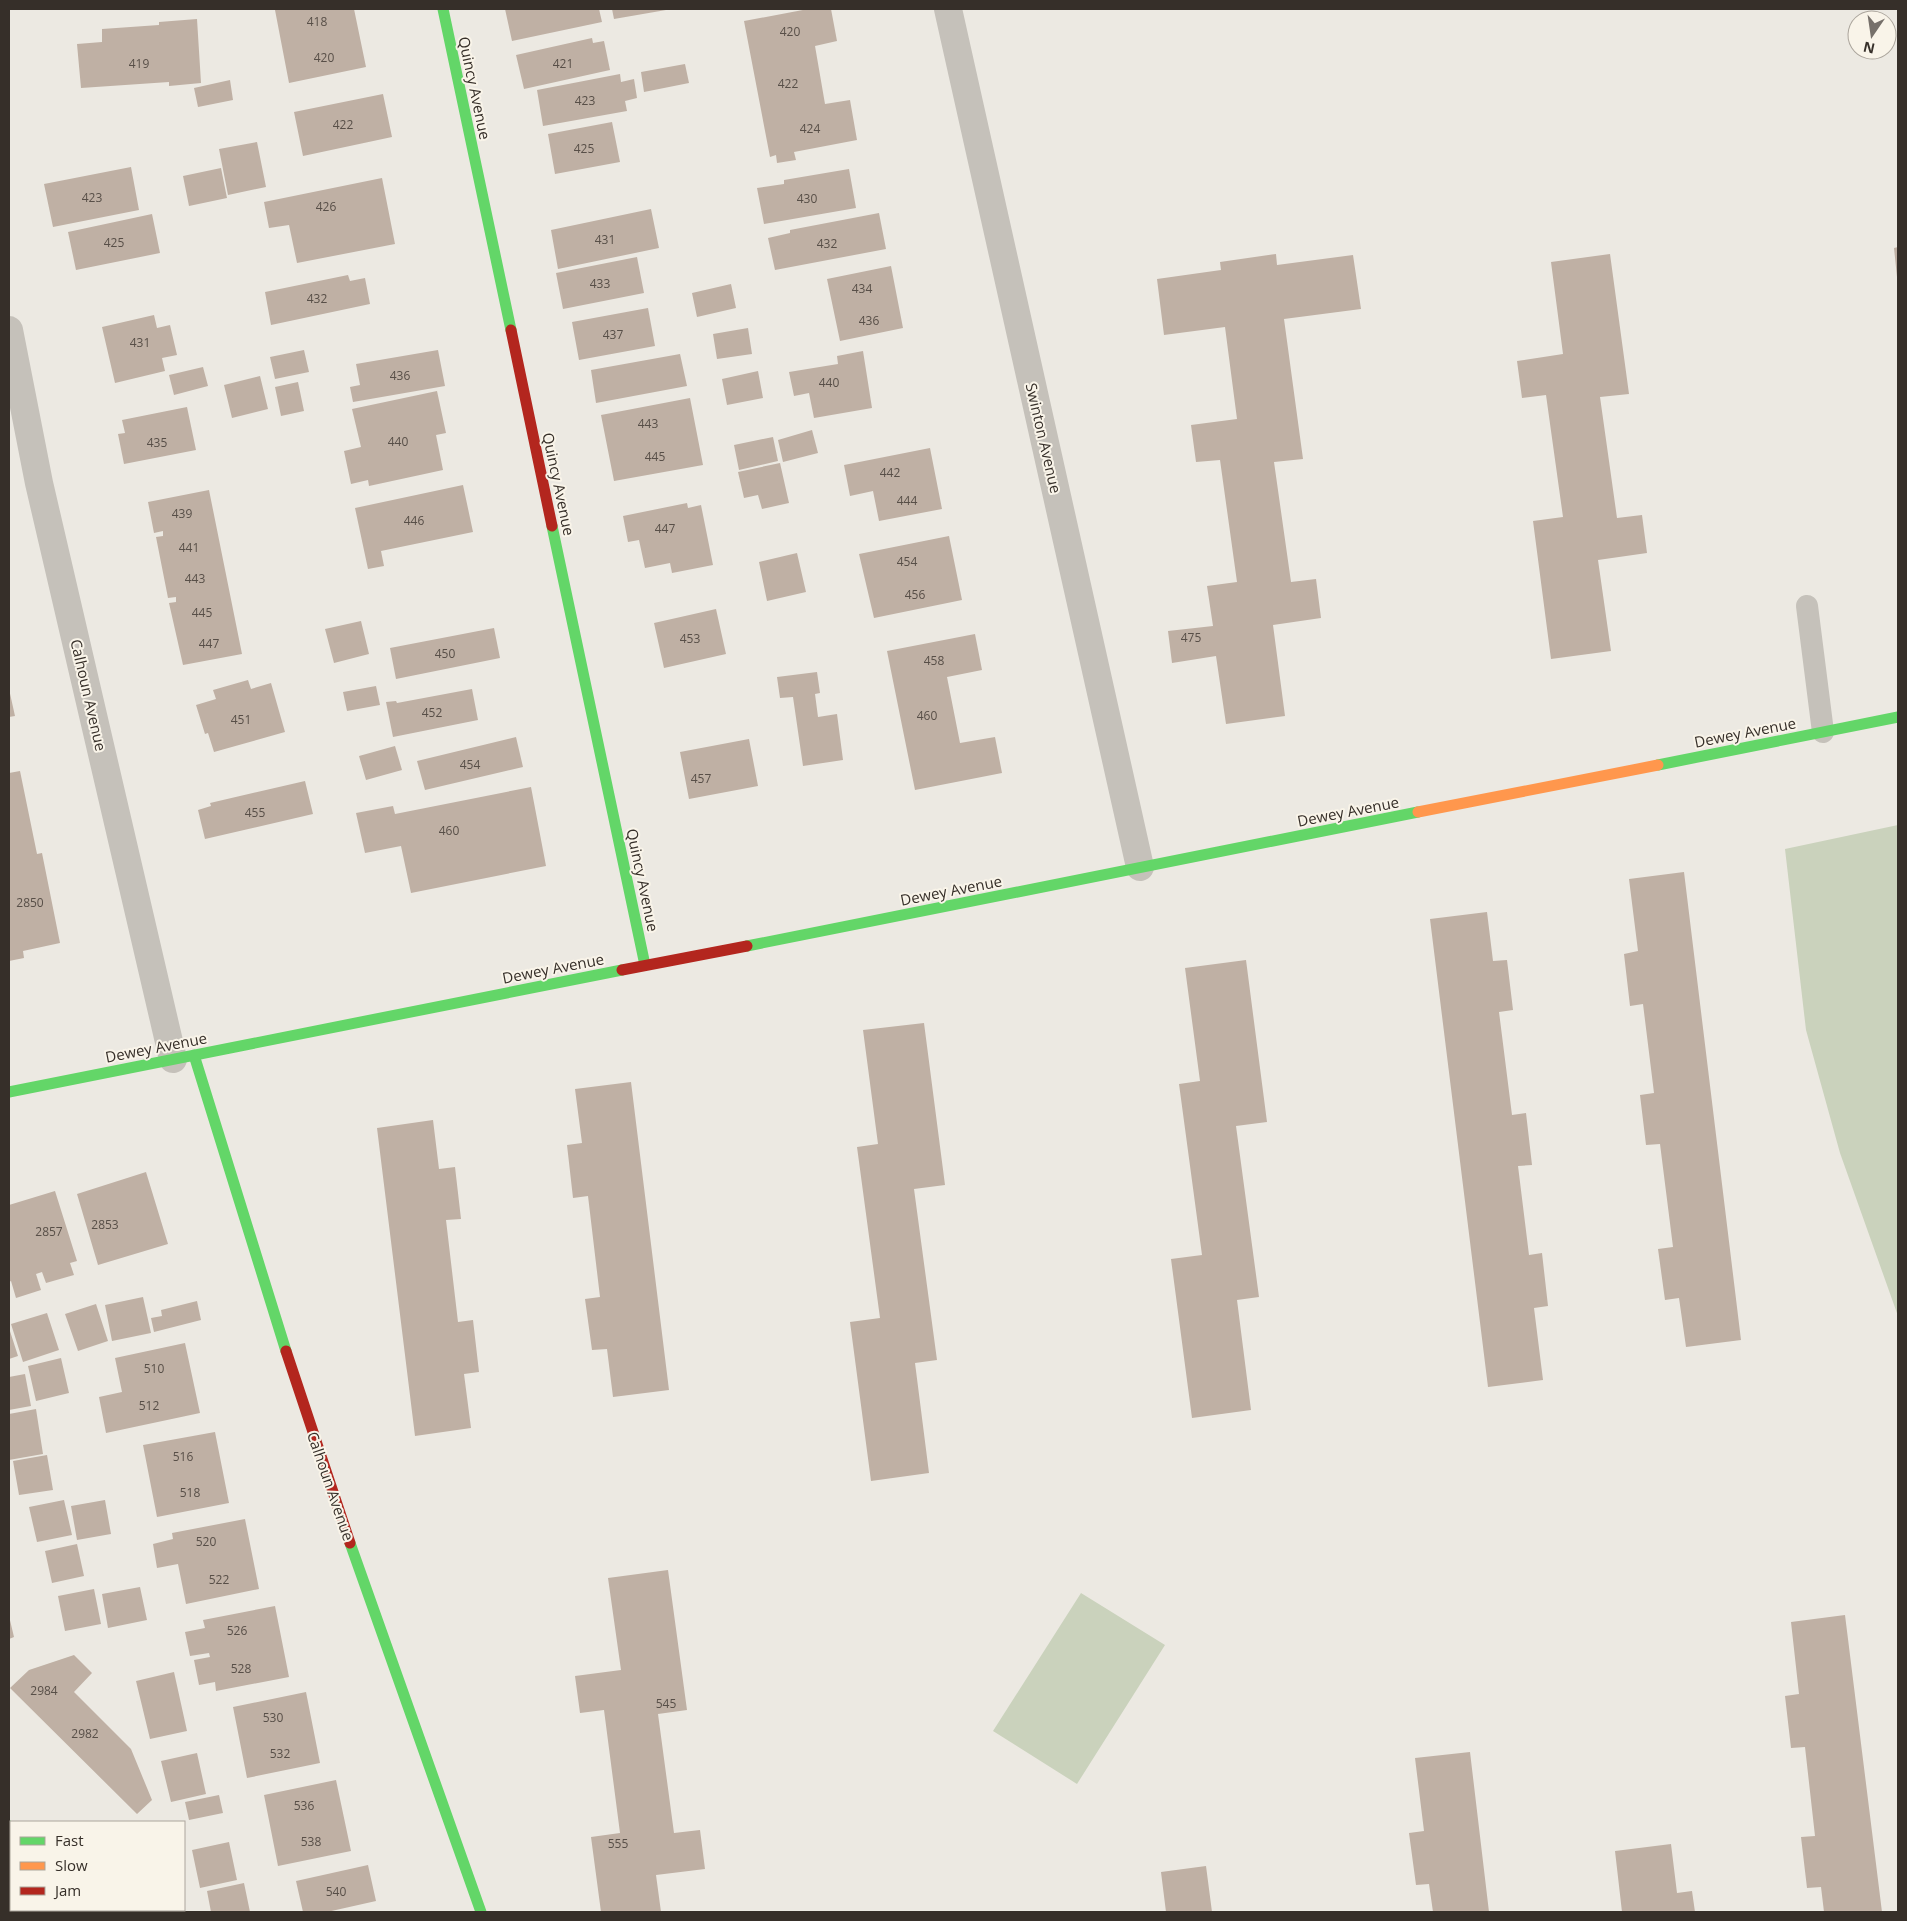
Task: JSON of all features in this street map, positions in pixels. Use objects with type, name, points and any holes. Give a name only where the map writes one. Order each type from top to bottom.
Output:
[{"type":"street","name":"Quincy Avenue","points":[[443,9],[645,966]]},
{"type":"street","name":"Swinton Avenue","points":[[948,9],[1140,868]]},
{"type":"street","name":"Calhoun Avenue","points":[[9,330],[40,483],[184,1057],[266,1288],[375,1616],[481,1912]]},
{"type":"street","name":"Dewey Avenue","points":[[9,1092],[1898,717]]},
{"type":"lane","points":[[1807,606],[1823,732]]},
{"type":"green space","points":[[1898,825],[1898,1316],[1840,1153],[1806,1030],[1785,849]]},
{"type":"green space","points":[[1081,1593],[1165,1645],[1077,1784],[993,1731]]},
{"type":"building","points":[[354,9],[366,67],[289,83],[275,10]]},
{"type":"building","points":[[505,9],[599,9],[602,22],[512,41]]},
{"type":"building","points":[[612,9],[666,9],[666,10],[614,19]]},
{"type":"building","points":[[808,9],[831,9],[837,41],[815,46],[825,104],[850,100],[857,140],[794,152],[796,160],[777,163],[776,155],[770,157],[744,21]]},
{"type":"building","points":[[197,19],[201,83],[169,86],[169,82],[81,88],[77,44],[102,42],[102,29],[159,25],[159,22]]},
{"type":"building","points":[[592,38],[593,43],[604,41],[610,70],[524,89],[516,55]]},
{"type":"building","points":[[685,64],[689,83],[644,92],[641,72]]},
{"type":"building","points":[[620,74],[621,82],[634,79],[637,98],[625,101],[627,111],[543,126],[537,90]]},
{"type":"building","points":[[230,80],[233,100],[198,107],[194,88]]},
{"type":"building","points":[[383,94],[392,137],[303,156],[294,112]]},
{"type":"building","points":[[612,122],[620,162],[555,174],[548,134]]},
{"type":"building","points":[[257,142],[266,187],[228,195],[219,149]]},
{"type":"building","points":[[131,167],[139,210],[53,227],[44,184]]},
{"type":"building","points":[[221,168],[227,198],[189,206],[183,176]]},
{"type":"building","points":[[849,169],[856,208],[764,224],[757,188],[784,184],[784,180]]},
{"type":"building","points":[[382,178],[395,244],[297,263],[289,225],[269,228],[264,202]]},
{"type":"building","points":[[651,209],[659,248],[558,269],[551,230]]},
{"type":"building","points":[[879,213],[886,249],[775,270],[768,238],[790,233],[790,230]]},
{"type":"building","points":[[152,214],[160,253],[76,270],[68,232]]},
{"type":"building","points":[[1898,247],[1898,277],[1897,277],[1894,248]]},
{"type":"building","points":[[1276,254],[1277,265],[1353,255],[1361,309],[1284,319],[1303,459],[1274,462],[1291,582],[1316,579],[1321,618],[1273,625],[1285,716],[1226,724],[1216,656],[1172,663],[1168,631],[1213,626],[1207,586],[1237,582],[1220,460],[1196,462],[1191,425],[1237,419],[1225,327],[1164,335],[1157,279],[1221,270],[1220,262]]},
{"type":"building","points":[[1610,254],[1629,394],[1600,397],[1617,518],[1642,515],[1647,553],[1598,560],[1611,651],[1551,659],[1533,521],[1563,517],[1546,395],[1522,398],[1517,361],[1563,354],[1551,262]]},
{"type":"building","points":[[637,257],[644,293],[563,309],[556,273]]},
{"type":"building","points":[[891,266],[903,328],[840,341],[827,279]]},
{"type":"building","points":[[348,275],[350,281],[365,278],[370,304],[271,325],[265,292]]},
{"type":"building","points":[[731,284],[736,308],[697,317],[692,293]]},
{"type":"building","points":[[648,308],[655,346],[579,360],[572,322]]},
{"type":"building","points":[[154,315],[157,328],[170,325],[177,355],[162,358],[165,371],[115,383],[102,327]]},
{"type":"building","points":[[748,328],[752,354],[717,359],[713,334]]},
{"type":"building","points":[[304,350],[309,372],[275,379],[270,357]]},
{"type":"building","points":[[438,350],[445,386],[353,402],[350,387],[360,385],[356,364]]},
{"type":"building","points":[[863,351],[872,408],[814,418],[809,393],[794,396],[789,372],[838,364],[837,356]]},
{"type":"building","points":[[680,354],[687,386],[596,403],[591,370]]},
{"type":"building","points":[[203,367],[208,386],[174,395],[169,375]]},
{"type":"building","points":[[758,371],[763,398],[727,405],[722,379]]},
{"type":"building","points":[[260,376],[268,409],[232,418],[224,385]]},
{"type":"building","points":[[298,382],[304,411],[281,416],[275,387]]},
{"type":"building","points":[[437,391],[446,433],[436,435],[443,470],[369,486],[368,480],[351,484],[344,451],[361,447],[352,409]]},
{"type":"building","points":[[690,398],[703,465],[614,481],[601,415]]},
{"type":"building","points":[[187,407],[196,450],[124,464],[118,434],[125,433],[122,420]]},
{"type":"building","points":[[812,430],[818,453],[783,462],[778,440]]},
{"type":"building","points":[[773,437],[778,461],[739,470],[734,445]]},
{"type":"building","points":[[930,448],[942,509],[879,521],[873,491],[850,496],[844,465]]},
{"type":"building","points":[[780,463],[789,503],[762,509],[758,495],[744,498],[738,472]]},
{"type":"building","points":[[463,485],[473,532],[381,551],[384,566],[368,569],[355,508]]},
{"type":"building","points":[[209,490],[242,654],[183,665],[169,603],[176,602],[176,597],[168,598],[156,537],[163,536],[163,531],[154,533],[148,502]]},
{"type":"building","points":[[687,503],[688,508],[701,505],[713,565],[672,573],[670,563],[645,568],[639,540],[628,542],[623,516]]},
{"type":"building","points":[[949,536],[962,600],[874,618],[859,554]]},
{"type":"building","points":[[797,553],[806,592],[767,601],[759,562]]},
{"type":"building","points":[[716,609],[726,654],[664,668],[654,623]]},
{"type":"building","points":[[361,621],[369,654],[334,663],[325,629]]},
{"type":"building","points":[[494,628],[500,658],[396,679],[390,648]]},
{"type":"building","points":[[975,634],[982,670],[947,677],[960,743],[995,737],[1002,773],[915,790],[887,651]]},
{"type":"building","points":[[817,672],[820,693],[815,694],[818,717],[837,714],[843,760],[803,766],[793,697],[780,698],[777,677]]},
{"type":"building","points":[[248,680],[251,689],[271,683],[285,732],[214,752],[208,733],[205,734],[196,705],[216,699],[213,690]]},
{"type":"building","points":[[376,686],[380,705],[347,711],[343,692]]},
{"type":"building","points":[[9,689],[15,716],[9,717]]},
{"type":"building","points":[[472,689],[478,720],[393,737],[386,702],[396,701],[397,703]]},
{"type":"building","points":[[516,737],[523,767],[425,790],[417,761]]},
{"type":"building","points":[[749,739],[758,786],[689,799],[680,752]]},
{"type":"building","points":[[395,746],[402,770],[366,780],[359,756]]},
{"type":"building","points":[[20,771],[37,854],[42,853],[60,943],[23,951],[24,958],[9,961],[9,773]]},
{"type":"building","points":[[305,781],[313,814],[205,839],[198,810],[211,806],[210,803]]},
{"type":"building","points":[[531,787],[546,866],[411,893],[401,846],[365,853],[356,813],[393,806],[395,814]]},
{"type":"building","points":[[1684,872],[1741,1340],[1686,1347],[1679,1298],[1665,1300],[1658,1249],[1673,1247],[1660,1144],[1646,1145],[1640,1095],[1654,1093],[1643,1004],[1630,1006],[1624,954],[1638,951],[1629,879]]},
{"type":"building","points":[[1487,912],[1493,961],[1507,960],[1513,1010],[1499,1012],[1512,1115],[1526,1113],[1532,1165],[1518,1166],[1529,1255],[1542,1253],[1548,1306],[1534,1308],[1543,1380],[1488,1387],[1430,919]]},
{"type":"building","points":[[1246,960],[1267,1122],[1236,1126],[1259,1297],[1237,1300],[1251,1410],[1192,1418],[1171,1259],[1202,1255],[1179,1084],[1200,1081],[1185,968]]},
{"type":"building","points":[[924,1023],[945,1185],[914,1189],[937,1360],[915,1363],[929,1473],[871,1481],[850,1322],[880,1318],[857,1147],[878,1144],[863,1030]]},
{"type":"building","points":[[631,1082],[669,1390],[613,1397],[607,1349],[592,1350],[585,1299],[600,1297],[588,1196],[573,1198],[567,1145],[582,1143],[575,1089]]},
{"type":"building","points":[[433,1120],[439,1169],[455,1167],[461,1219],[446,1220],[458,1322],[473,1320],[479,1372],[464,1374],[471,1428],[415,1436],[377,1128]]},
{"type":"building","points":[[146,1172],[168,1244],[98,1265],[77,1194]]},
{"type":"building","points":[[55,1191],[77,1261],[70,1263],[74,1275],[46,1283],[42,1272],[36,1274],[41,1290],[16,1298],[11,1281],[9,1282],[9,1205]]},
{"type":"building","points":[[143,1297],[151,1333],[112,1341],[105,1305]]},
{"type":"building","points":[[197,1301],[201,1320],[154,1332],[151,1318],[162,1316],[161,1310]]},
{"type":"building","points":[[96,1304],[108,1341],[78,1351],[65,1314]]},
{"type":"building","points":[[47,1313],[59,1350],[23,1362],[11,1324]]},
{"type":"building","points":[[9,1328],[18,1356],[9,1359]]},
{"type":"building","points":[[185,1343],[200,1413],[106,1433],[99,1397],[122,1392],[115,1358]]},
{"type":"building","points":[[61,1358],[69,1393],[36,1401],[28,1366]]},
{"type":"building","points":[[25,1374],[31,1406],[9,1410],[9,1377]]},
{"type":"building","points":[[36,1409],[43,1454],[9,1460],[9,1414]]},
{"type":"building","points":[[215,1432],[229,1503],[157,1517],[143,1445]]},
{"type":"building","points":[[47,1455],[53,1490],[19,1495],[13,1461]]},
{"type":"building","points":[[64,1500],[72,1535],[37,1542],[29,1507]]},
{"type":"building","points":[[105,1500],[111,1534],[77,1540],[71,1506]]},
{"type":"building","points":[[245,1519],[259,1589],[186,1604],[178,1564],[157,1568],[153,1544],[173,1539],[172,1533]]},
{"type":"building","points":[[77,1544],[84,1576],[52,1583],[45,1551]]},
{"type":"building","points":[[668,1570],[687,1710],[658,1714],[674,1833],[700,1830],[705,1869],[656,1875],[661,1912],[601,1912],[591,1837],[620,1833],[604,1710],[580,1713],[575,1676],[621,1670],[608,1578]]},
{"type":"building","points":[[140,1587],[147,1620],[108,1628],[102,1594]]},
{"type":"building","points":[[94,1589],[101,1624],[65,1631],[58,1596]]},
{"type":"building","points":[[275,1606],[289,1677],[216,1691],[215,1682],[199,1685],[194,1660],[210,1657],[209,1653],[190,1656],[185,1632],[205,1628],[203,1620]]},
{"type":"building","points":[[1845,1615],[1882,1912],[1824,1912],[1821,1887],[1807,1888],[1801,1837],[1815,1836],[1805,1747],[1791,1748],[1785,1696],[1799,1694],[1791,1622]]},
{"type":"building","points":[[9,1616],[14,1637],[9,1639]]},
{"type":"building","points":[[74,1655],[92,1673],[74,1692],[131,1749],[152,1800],[137,1814],[10,1688],[29,1670]]},
{"type":"building","points":[[174,1672],[187,1731],[150,1739],[136,1681]]},
{"type":"building","points":[[306,1692],[320,1763],[247,1778],[233,1707]]},
{"type":"building","points":[[1470,1752],[1489,1912],[1433,1912],[1429,1884],[1416,1885],[1409,1833],[1424,1831],[1415,1758]]},
{"type":"building","points":[[197,1753],[206,1794],[171,1802],[161,1761]]},
{"type":"building","points":[[336,1780],[351,1851],[278,1866],[264,1795]]},
{"type":"building","points":[[219,1795],[223,1813],[189,1820],[185,1802]]},
{"type":"building","points":[[229,1842],[237,1880],[200,1888],[192,1850]]},
{"type":"building","points":[[1671,1844],[1677,1893],[1692,1891],[1695,1912],[1622,1912],[1615,1851]]},
{"type":"building","points":[[368,1865],[376,1901],[327,1912],[303,1912],[296,1881]]},
{"type":"building","points":[[1206,1866],[1212,1912],[1166,1912],[1161,1872]]},
{"type":"building","points":[[244,1883],[250,1912],[211,1912],[207,1891]]},
{"type":"traffic: fast","points":[[443,9],[511,330]]},
{"type":"traffic: fast","points":[[552,526],[645,965]]},
{"type":"traffic: fast","points":[[1658,765],[1898,717]]},
{"type":"traffic: fast","points":[[747,946],[1418,812]]},
{"type":"traffic: fast","points":[[9,1092],[622,970]]},
{"type":"traffic: fast","points":[[194,1055],[286,1351]]},
{"type":"traffic: fast","points":[[350,1543],[481,1912]]},
{"type":"traffic: slow","points":[[1418,812],[1658,765]]},
{"type":"traffic: jam","points":[[511,330],[552,526]]},
{"type":"traffic: jam","points":[[622,970],[747,946]]},
{"type":"traffic: jam","points":[[286,1351],[350,1543]]}]
